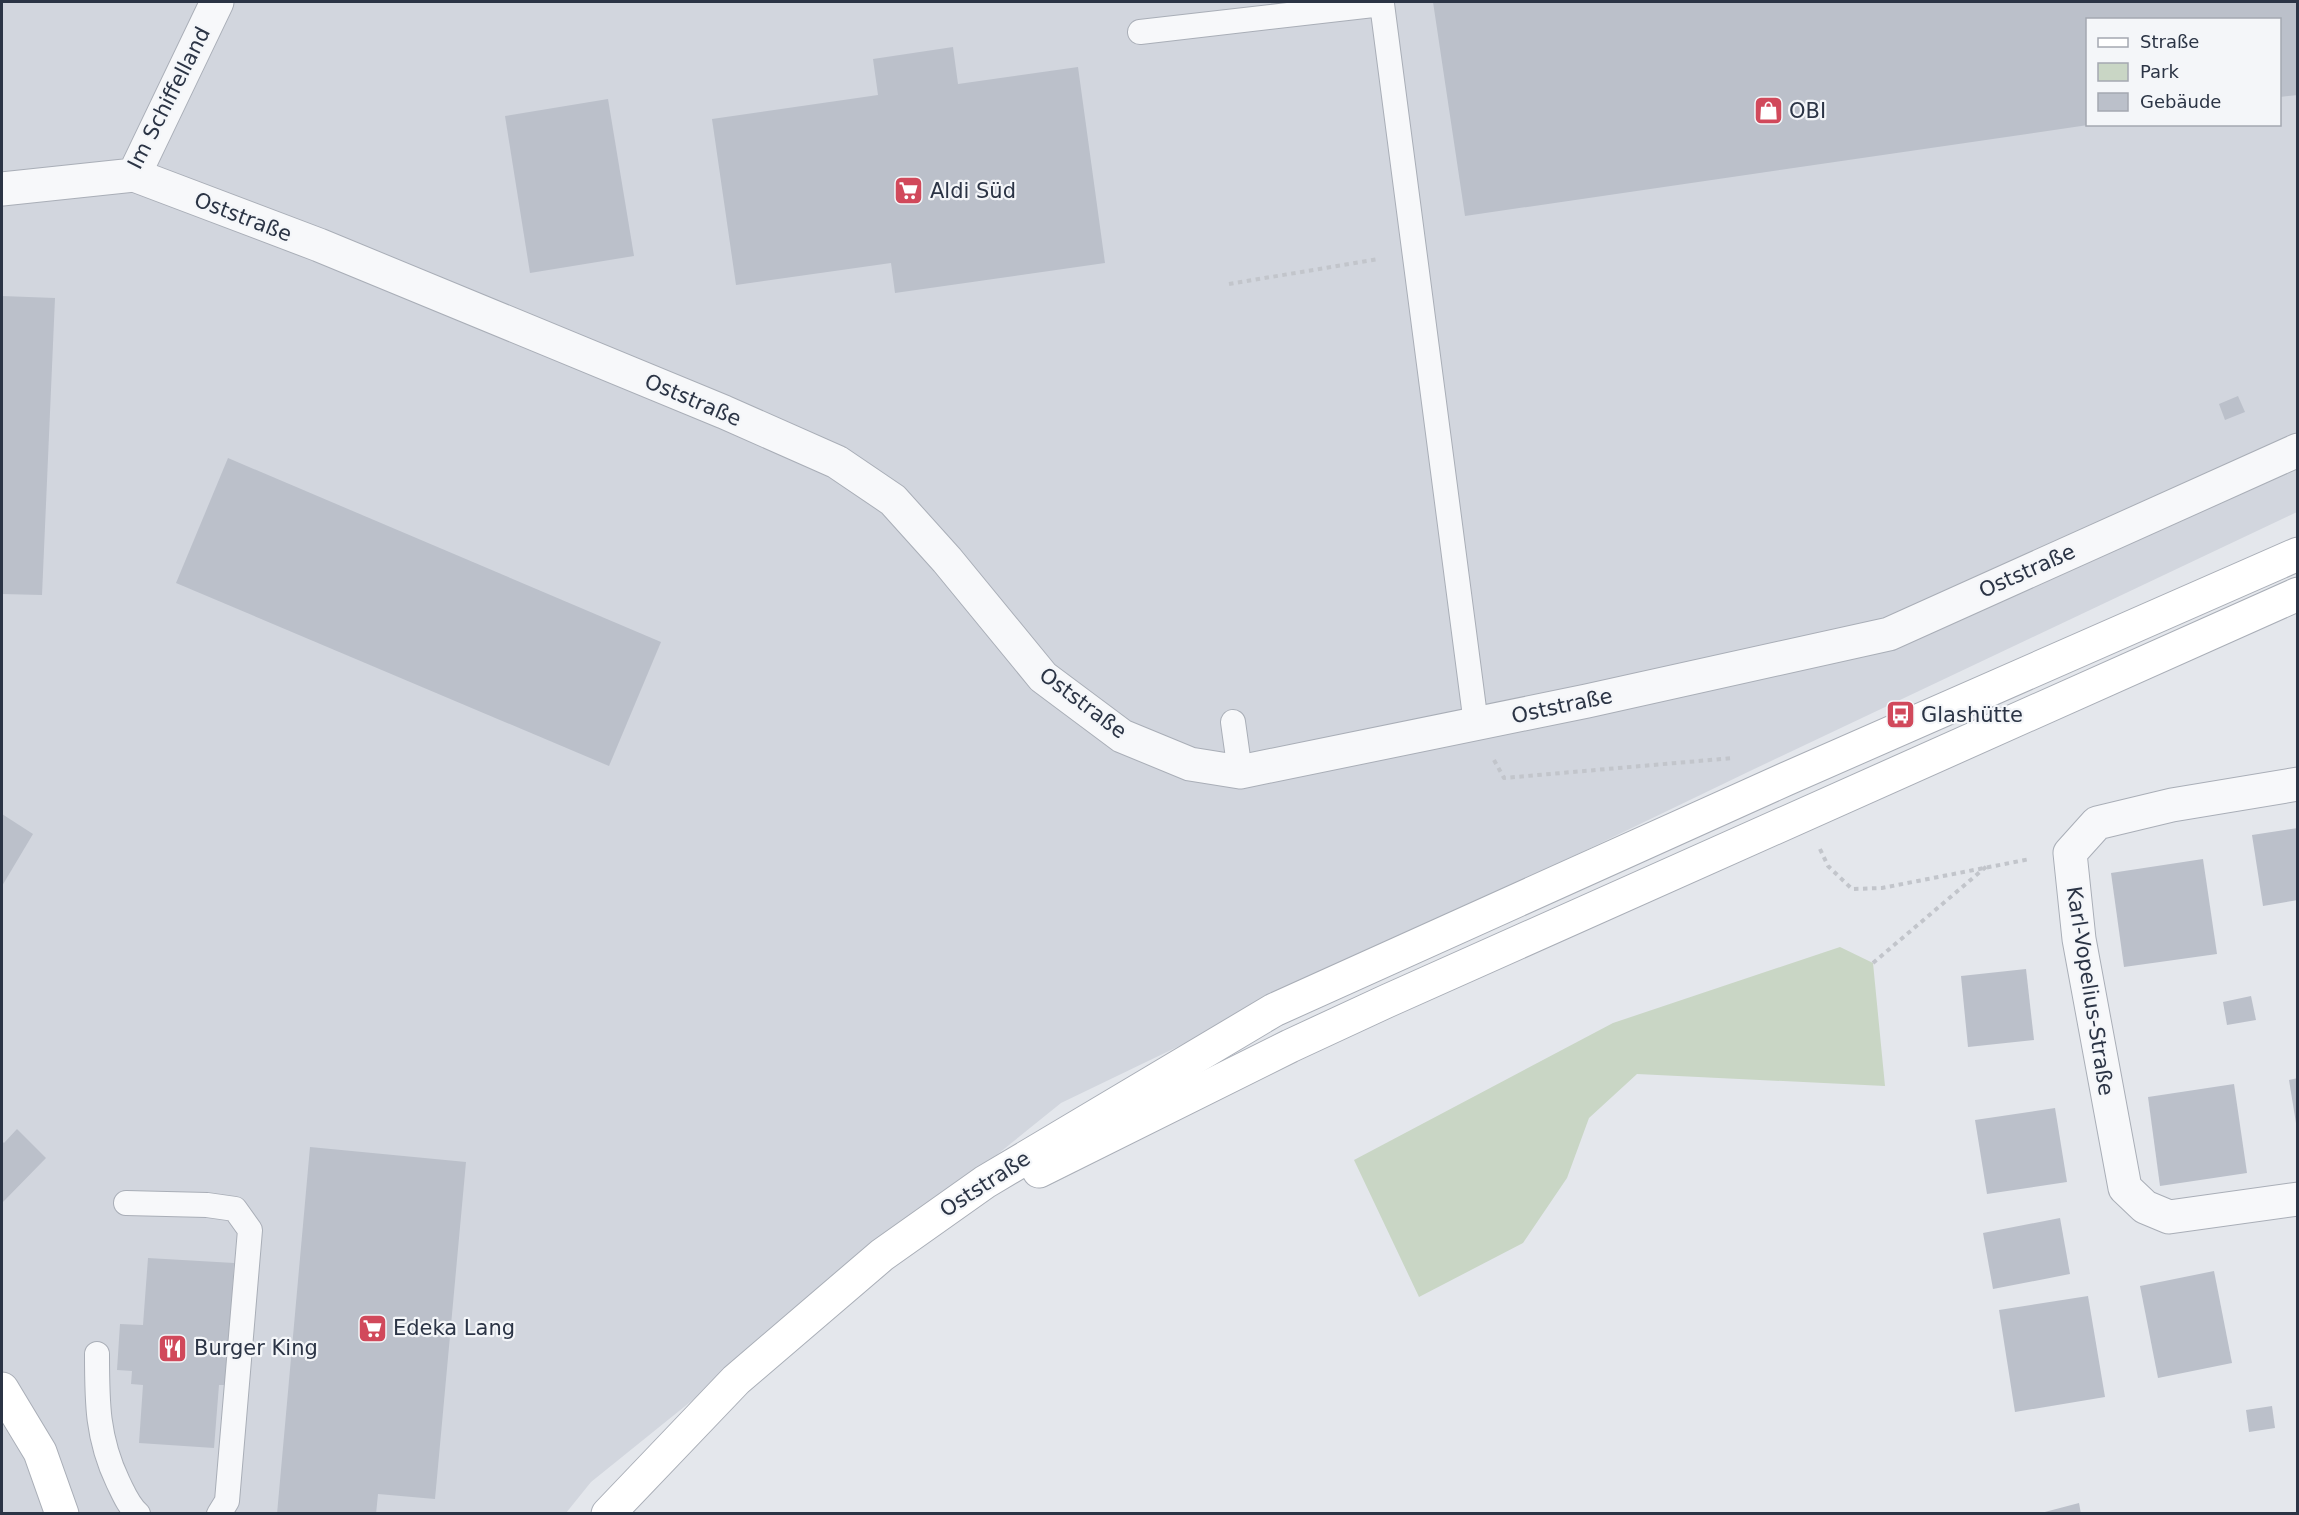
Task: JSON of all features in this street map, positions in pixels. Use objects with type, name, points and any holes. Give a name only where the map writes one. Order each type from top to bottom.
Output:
[{"type":"main road","name":"Oststraße","points":[[608,1514],[736,1380],[882,1256],[985,1182],[1274,1010],[1775,784],[2298,554]]},
{"type":"main road","name":"Oststraße","points":[[882,1256],[1001,1191],[1300,1041],[2298,594]]},
{"type":"main road","points":[[2,1389],[40,1452],[62,1514]]},
{"type":"street","name":"Im Schiffelland","points":[[2,189],[134,175],[217,2]]},
{"type":"street","name":"Oststraße","points":[[134,175],[319,246],[724,412],[837,462],[893,500],[947,560],[1043,677],[1122,736],[1190,764],[1240,772],[1476,724],[1889,634],[2298,450]]},
{"type":"street","name":"Karl-Vopelius-Straße","points":[[2298,784],[2172,805],[2097,823],[2070,853],[2079,939],[2125,1188],[2145,1207],[2169,1217],[2298,1199]]},
{"type":"lane","points":[[1140,32],[1382,4],[1476,724]]},
{"type":"lane","points":[[1233,722],[1240,772]]},
{"type":"lane","points":[[126,1203],[207,1205],[235,1209],[250,1230],[227,1501],[219,1514]]},
{"type":"lane","points":[[97,1354],[97,1418],[108,1462],[130,1507],[138,1514]]},
{"type":"path","points":[[1229,284],[1415,254]]},
{"type":"path","points":[[1874,963],[1988,865]]},
{"type":"shaded area","points":[[2,2],[2297,2],[2297,512],[1750,771],[1061,1103],[591,1482],[566,1513],[2,1514]]},
{"type":"green space","points":[[1840,947],[1873,963],[1885,1086],[1637,1074],[1589,1118],[1567,1178],[1523,1243],[1419,1297],[1354,1160],[1613,1023]]},
{"type":"building","name":"OBI","points":[[1433,2],[2298,2],[2298,95],[2281,97],[2281,18],[2086,18],[2086,125],[1465,216]]},
{"type":"building","name":"Aldi Süd","points":[[953,47],[958,84],[1078,67],[1105,263],[895,293],[891,263],[736,285],[712,119],[878,95],[873,59]]},
{"type":"building","points":[[608,99],[634,256],[530,273],[505,116]]},
{"type":"building","points":[[2,296],[55,298],[42,595],[2,594]]},
{"type":"building","points":[[2238,396],[2245,412],[2225,420],[2219,404]]},
{"type":"building","points":[[228,458],[661,642],[609,766],[176,583]]},
{"type":"building","points":[[2,814],[33,834],[2,886]]},
{"type":"building","points":[[2298,828],[2298,900],[2263,906],[2252,835]]},
{"type":"building","points":[[2203,859],[2217,954],[2124,967],[2111,873]]},
{"type":"building","points":[[2026,969],[2034,1040],[1968,1047],[1961,976]]},
{"type":"building","points":[[2251,996],[2256,1020],[2227,1025],[2223,1002]]},
{"type":"building","points":[[2298,1078],[2298,1123],[2296,1123],[2289,1080]]},
{"type":"building","points":[[2234,1084],[2247,1173],[2160,1186],[2148,1097]]},
{"type":"building","points":[[2055,1108],[2067,1182],[1987,1194],[1975,1120]]},
{"type":"building","points":[[17,1129],[46,1158],[2,1203],[2,1141],[4,1143]]},
{"type":"building","name":"Edeka Lang","points":[[310,1147],[466,1162],[435,1499],[378,1494],[376,1514],[277,1514]]},
{"type":"building","points":[[2060,1218],[2070,1274],[1993,1289],[1983,1233]]},
{"type":"building","name":"Burger King","points":[[148,1258],[234,1263],[226,1385],[219,1385],[214,1448],[139,1443],[143,1385],[131,1384],[132,1371],[117,1370],[120,1324],[143,1325]]},
{"type":"building","points":[[2214,1271],[2232,1363],[2158,1378],[2140,1286]]},
{"type":"building","points":[[2088,1296],[2105,1397],[2015,1412],[1999,1310]]},
{"type":"building","points":[[2272,1406],[2275,1428],[2249,1432],[2246,1410]]},
{"type":"building","points":[[2079,1503],[2081,1514],[2041,1514],[2041,1513]]},
{"type":"place","name":"OBI","points":[[1768,111]]},
{"type":"place","name":"Aldi Süd","points":[[909,191]]},
{"type":"place","name":"Glashütte","points":[[1900,715]]},
{"type":"place","name":"Edeka Lang","points":[[372,1328]]},
{"type":"place","name":"Burger King","points":[[173,1348]]}]
